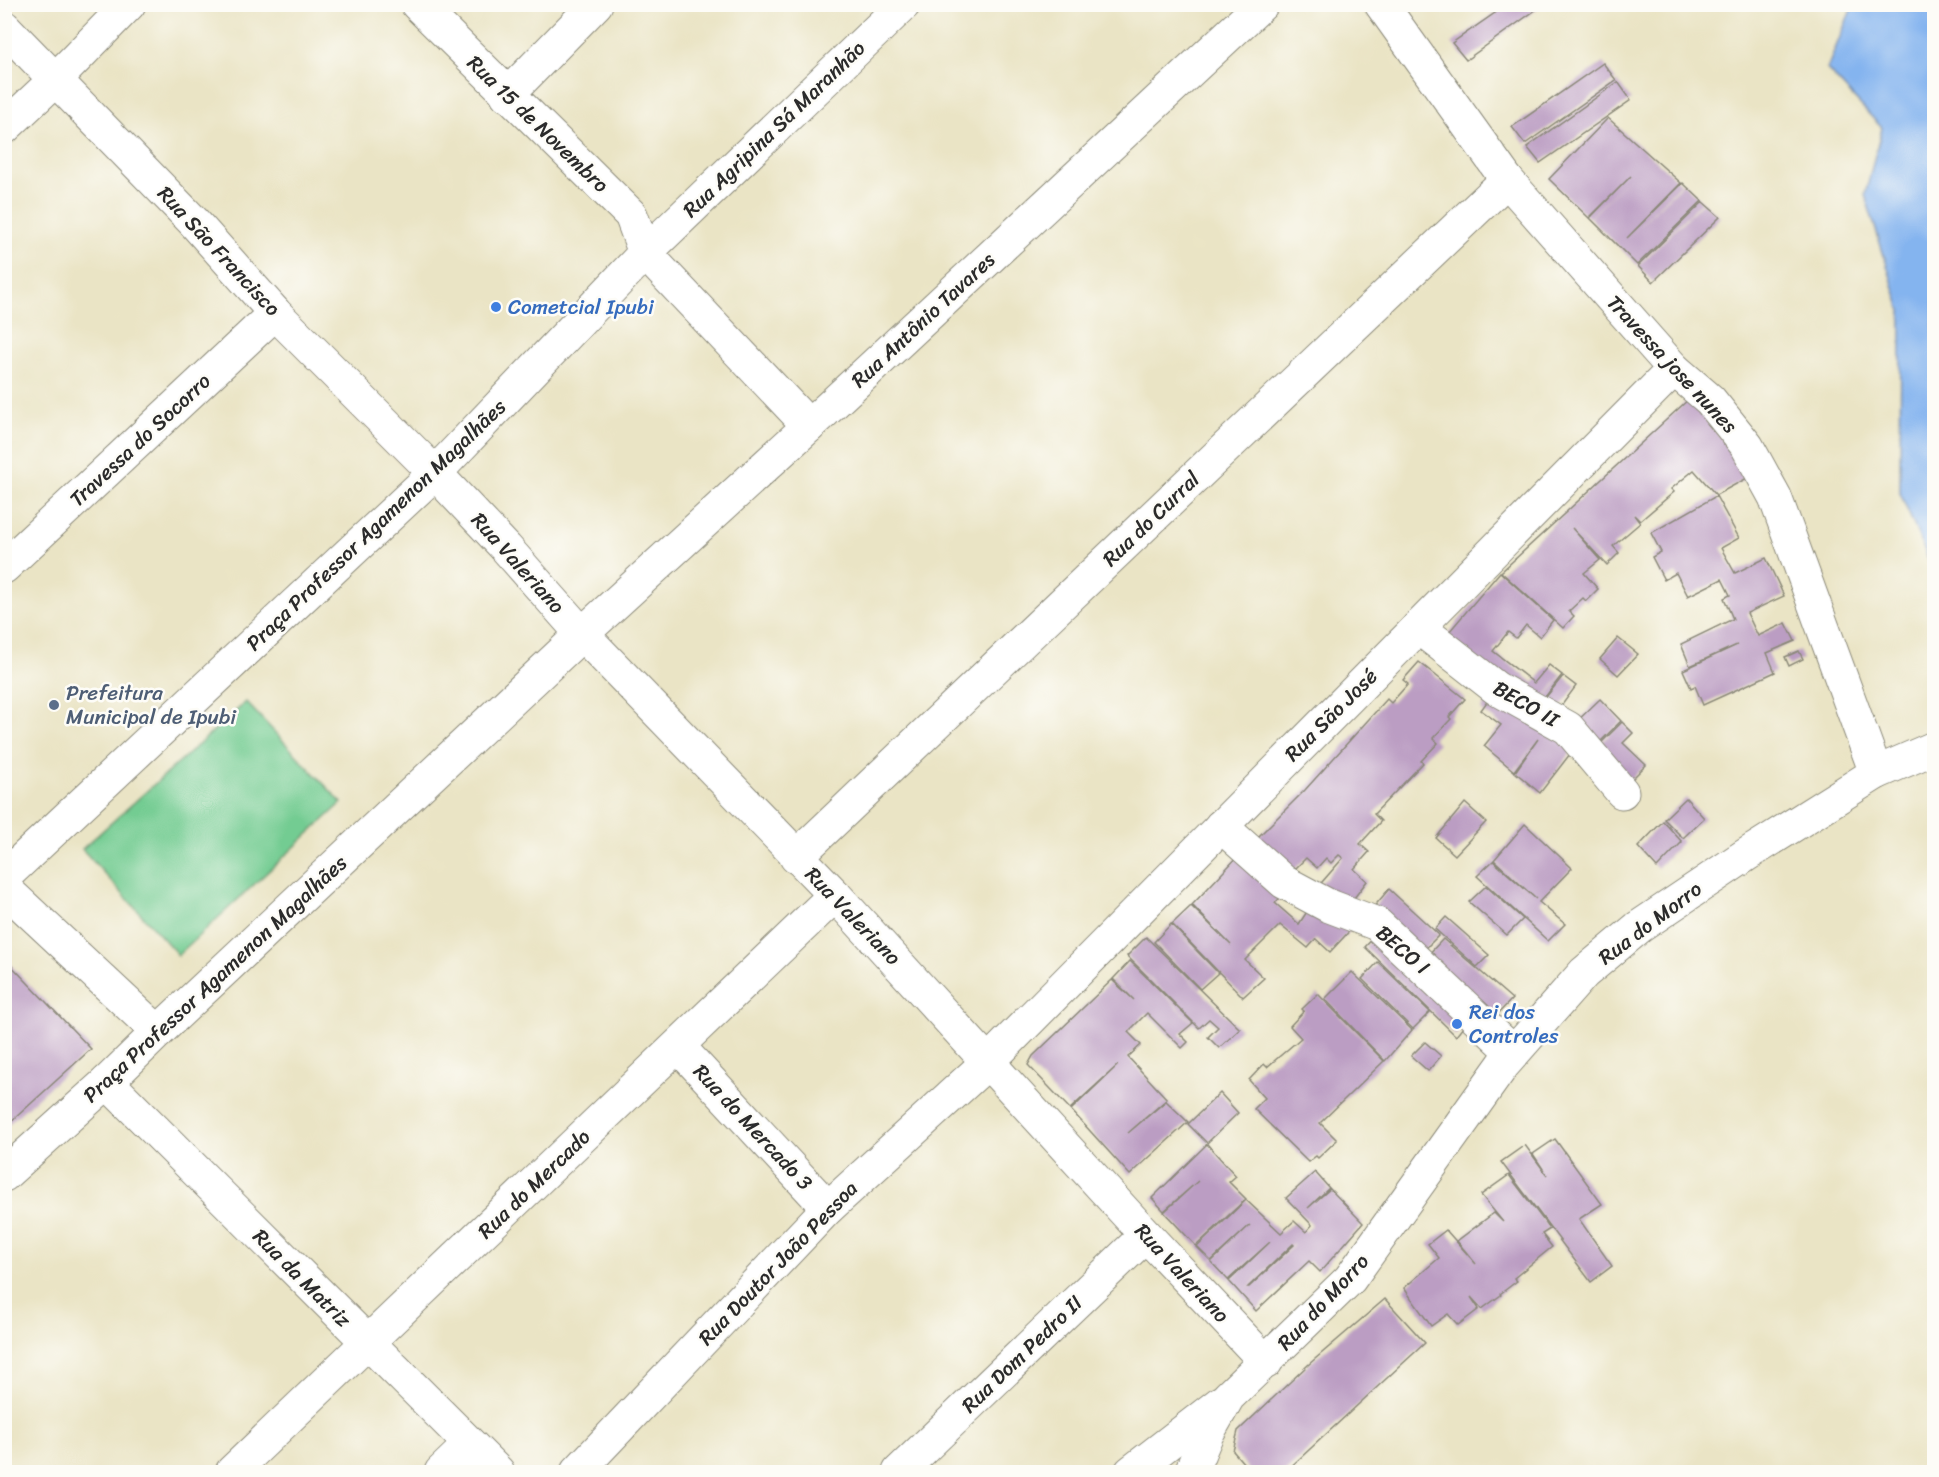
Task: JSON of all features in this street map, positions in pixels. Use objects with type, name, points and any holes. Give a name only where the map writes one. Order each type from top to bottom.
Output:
[{"type":"street","points":[[4,128],[55,80],[129,4]]},
{"type":"street","name":"Rua 15 de Novembro","points":[[417,4],[631,215],[645,253]]},
{"type":"street","points":[[507,95],[596,4]]},
{"type":"street","name":"Rua Agripina Sá Maranhão","points":[[645,253],[904,4]]},
{"type":"street","name":"Rua Antônio Tavares","points":[[582,633],[809,426],[1262,4]]},
{"type":"street","name":"Travessa jose nunes","points":[[1381,4],[1507,180],[1674,369],[1710,400],[1747,446],[1775,497],[1875,773]]},
{"type":"street","name":"Rua São Francisco","points":[[4,27],[193,221],[275,313],[435,473]]},
{"type":"street","name":"Rua do Curral","points":[[796,857],[1507,180]]},
{"type":"street","points":[[645,253],[809,426]]},
{"type":"street","name":"Praça Professor Agamenon Magalhães","points":[[4,877],[435,473],[645,253]]},
{"type":"street","name":"Travessa do Socorro","points":[[4,567],[275,313]]},
{"type":"street","name":"Rua São José","points":[[988,1062],[1674,369]]},
{"type":"street","name":"Rua Valeriano","points":[[435,473],[582,633],[835,895],[1146,1235],[1266,1362]]},
{"type":"street","name":"BECO II","points":[[1418,627],[1496,688],[1568,728],[1622,792]]},
{"type":"street","name":"Praça Professor Agamenon Magalhães","points":[[4,1175],[107,1082],[582,633]]},
{"type":"street","name":"Rua do Morro","points":[[1131,1473],[1228,1396],[1350,1279],[1513,1052],[1584,973],[1639,927],[1746,855],[1875,773],[1935,748]]},
{"type":"street","name":"BECO I","points":[[1221,826],[1284,882],[1328,905],[1377,924],[1513,1052]]},
{"type":"street","points":[[4,888],[158,1032]]},
{"type":"street","name":"Rua do Mercado","points":[[232,1473],[835,895]]},
{"type":"street","name":"Rua do Mercado 3","points":[[678,1046],[828,1208]]},
{"type":"street","name":"Rua Doutor João Pessoa","points":[[577,1473],[828,1208],[988,1062]]},
{"type":"street","name":"Rua da Matriz","points":[[107,1082],[498,1473]]},
{"type":"street","name":"Rua Dom Pedro II","points":[[898,1473],[1146,1235]]},
{"type":"street","points":[[1191,1473],[1207,1434],[1228,1396]]},
{"type":"street","points":[[441,1473],[469,1445]]},
{"type":"green space","points":[[246,702],[342,803],[178,955],[82,849]]},
{"type":"water","points":[[1853,5],[1934,5],[1934,572],[1900,493],[1901,310],[1865,195],[1882,128],[1827,69]]},
{"type":"building","points":[[1508,4],[1544,4],[1466,60],[1452,43]]},
{"type":"building","points":[[1603,63],[1616,80],[1525,144],[1512,127]]},
{"type":"building","points":[[1618,82],[1631,100],[1540,163],[1527,147]]},
{"type":"building","points":[[1608,118],[1681,183],[1627,238],[1683,183],[1702,201],[1637,265],[1590,218],[1631,176],[1589,218],[1549,179]]},
{"type":"building","points":[[1703,202],[1720,217],[1653,282],[1638,266]]},
{"type":"building","points":[[1690,398],[1751,476],[1716,495],[1694,470],[1671,489],[1674,492],[1640,521],[1634,515],[1640,523],[1613,546],[1619,553],[1607,565],[1572,528],[1600,560],[1584,573],[1598,589],[1586,601],[1583,598],[1569,611],[1574,616],[1563,628],[1501,572]]},
{"type":"building","points":[[1716,496],[1739,538],[1721,548],[1735,573],[1766,558],[1784,596],[1747,613],[1758,636],[1786,623],[1795,641],[1767,653],[1775,672],[1703,705],[1695,686],[1691,688],[1683,670],[1737,645],[1690,666],[1681,644],[1733,619],[1724,598],[1730,595],[1722,579],[1688,596],[1676,573],[1664,580],[1652,557],[1661,552],[1651,533]]},
{"type":"building","points":[[1500,572],[1553,620],[1540,637],[1526,625],[1516,638],[1508,632],[1493,651],[1534,683],[1549,665],[1562,675],[1542,701],[1443,639]]},
{"type":"building","points":[[1618,638],[1638,654],[1618,675],[1600,659]]},
{"type":"building","points":[[1799,651],[1803,659],[1789,666],[1785,657]]},
{"type":"building","points":[[1419,662],[1465,699],[1449,717],[1451,719],[1433,738],[1438,743],[1421,761],[1423,763],[1374,814],[1381,821],[1360,844],[1369,852],[1354,869],[1367,881],[1348,906],[1315,890],[1343,858],[1339,855],[1331,863],[1326,858],[1317,868],[1306,858],[1288,876],[1252,843],[1305,790],[1387,699],[1391,703],[1408,684],[1403,680]]},
{"type":"building","points":[[1563,676],[1576,686],[1556,713],[1542,702]]},
{"type":"building","points":[[1494,692],[1577,745],[1540,793],[1515,772],[1538,739],[1514,771],[1484,746],[1501,725],[1481,710]]},
{"type":"building","points":[[1600,699],[1621,721],[1594,748],[1572,726]]},
{"type":"building","points":[[1622,722],[1633,733],[1623,743],[1646,765],[1628,783],[1595,749]]},
{"type":"building","points":[[1686,798],[1704,818],[1683,838],[1664,819]]},
{"type":"building","points":[[1465,803],[1486,822],[1455,855],[1436,838]]},
{"type":"building","points":[[1663,821],[1682,842],[1657,868],[1638,847]]},
{"type":"building","points":[[1525,824],[1572,868],[1539,902],[1565,924],[1548,941],[1477,876],[1493,861],[1536,899],[1494,860]]},
{"type":"building","points":[[1242,852],[1286,892],[1275,903],[1299,924],[1312,904],[1357,923],[1330,952],[1316,939],[1308,948],[1280,925],[1245,960],[1264,978],[1243,997],[1172,924],[1191,906],[1231,945],[1192,905]]},
{"type":"building","points":[[1486,886],[1523,919],[1507,935],[1469,902]]},
{"type":"building","points":[[1389,889],[1439,935],[1422,952],[1372,909]]},
{"type":"building","points":[[1446,917],[1489,955],[1477,967],[1435,929]]},
{"type":"building","points":[[1171,924],[1218,973],[1200,989],[1154,942]]},
{"type":"building","points":[[1378,933],[1468,1021],[1456,1036],[1365,947]]},
{"type":"building","points":[[1146,937],[1240,1029],[1219,1048],[1208,1037],[1218,1027],[1209,1019],[1199,1028],[1127,956]]},
{"type":"building","points":[[1443,939],[1512,999],[1494,1018],[1427,956]]},
{"type":"building","points":[[4,958],[91,1049],[4,1128]]},
{"type":"building","points":[[1130,961],[1193,1023],[1180,1034],[1188,1042],[1182,1048],[1147,1013],[1128,1032],[1141,1045],[1128,1057],[1167,1099],[1128,1133],[1166,1101],[1188,1122],[1130,1175],[1071,1110],[1118,1065],[1070,1109],[1028,1065],[1033,1056],[1112,980],[1134,1000],[1113,979]]},
{"type":"building","points":[[1378,962],[1430,1012],[1413,1029],[1362,979]]},
{"type":"building","points":[[1352,972],[1412,1030],[1385,1061],[1325,999]]},
{"type":"building","points":[[1318,994],[1384,1061],[1320,1123],[1337,1140],[1318,1158],[1316,1156],[1308,1162],[1254,1109],[1265,1098],[1249,1080],[1264,1064],[1267,1067],[1301,1038],[1290,1026],[1304,1011],[1302,1009]]},
{"type":"building","points":[[1425,1042],[1441,1056],[1428,1071],[1411,1056]]},
{"type":"building","points":[[1220,1093],[1238,1113],[1207,1143],[1188,1124]]},
{"type":"building","points":[[1555,1139],[1602,1204],[1579,1219],[1612,1266],[1591,1282],[1501,1162],[1525,1145],[1547,1175],[1533,1154]]},
{"type":"building","points":[[1207,1144],[1236,1176],[1229,1182],[1246,1199],[1196,1246],[1164,1212],[1198,1181],[1164,1211],[1152,1198]]},
{"type":"building","points":[[1315,1172],[1329,1188],[1308,1208],[1330,1189],[1363,1223],[1320,1272],[1309,1261],[1256,1311],[1229,1281],[1270,1242],[1228,1280],[1211,1262],[1250,1225],[1211,1261],[1197,1247],[1246,1200],[1281,1233],[1294,1221],[1306,1232],[1312,1225],[1286,1198]],"holes":[[[1293,1244],[1249,1287],[1248,1287]]]},
{"type":"building","points":[[1509,1175],[1550,1229],[1542,1234],[1552,1247],[1514,1278],[1517,1281],[1482,1309],[1471,1297],[1479,1309],[1458,1325],[1448,1314],[1431,1326],[1404,1288],[1439,1258],[1428,1244],[1446,1230],[1476,1264],[1457,1241],[1494,1213],[1503,1222],[1481,1195]]},
{"type":"building","points":[[1385,1299],[1425,1343],[1285,1472],[1251,1472],[1233,1451],[1238,1431],[1308,1365]]},
{"type":"place","name":"Cometcial Ipubi","points":[[496,307]]},
{"type":"place","name":"Prefeitura Municipal de Ipubi","points":[[54,705]]},
{"type":"place","name":"Rei dos Controles","points":[[1457,1024]]}]
